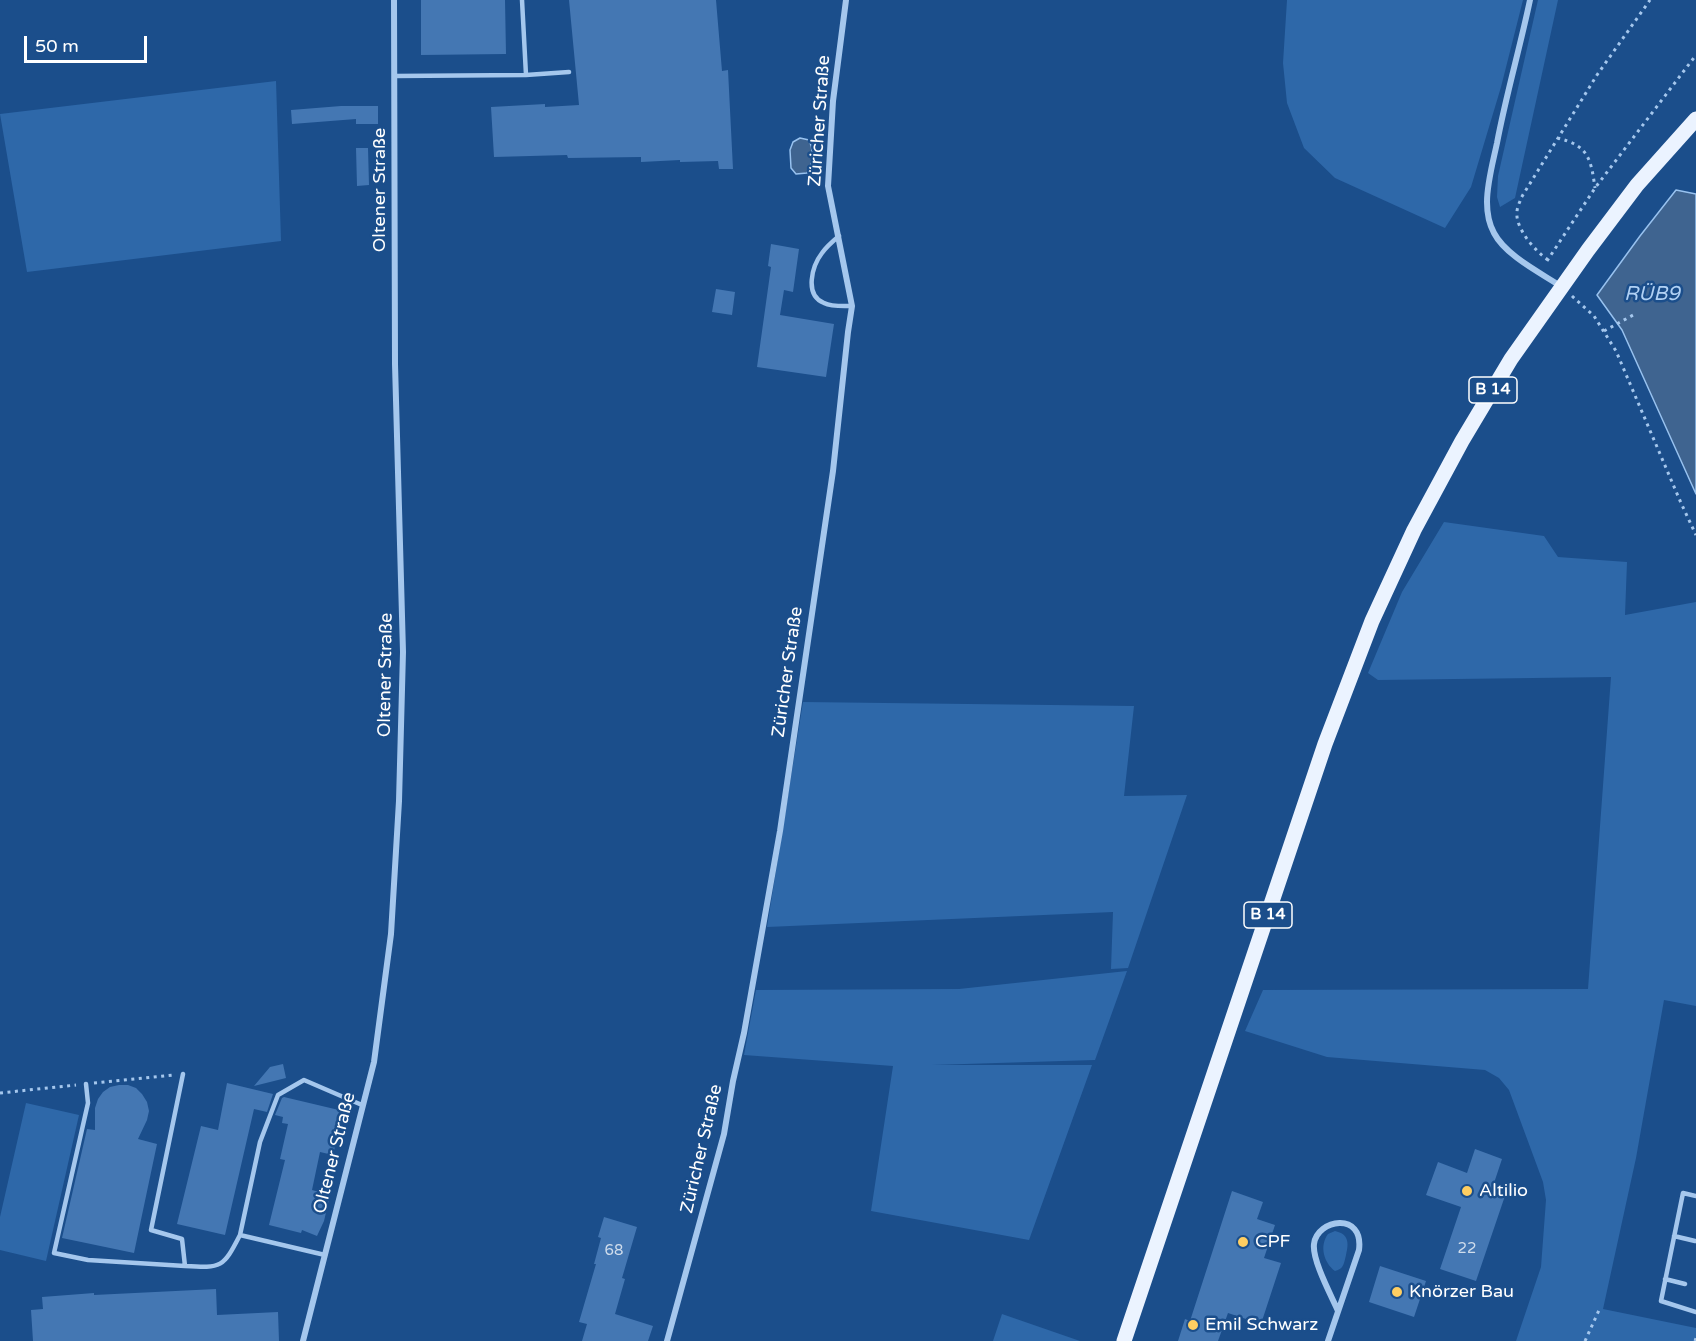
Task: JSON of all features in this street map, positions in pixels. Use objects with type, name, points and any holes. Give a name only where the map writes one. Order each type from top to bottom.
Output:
[{"type":"main road","name":"B 14","points":[[1124,1341],[1325,744],[1371,621],[1414,530],[1457,450],[1511,359],[1637,185],[1696,119]]},
{"type":"street","name":"Oltener Straße","points":[[303,1341],[374,1062],[391,934],[399,789],[403,652],[395,364],[394,0]]},
{"type":"street","name":"Züricher Straße","points":[[667,1341],[724,1134],[744,1033],[783,808],[833,471],[852,306],[828,186],[833,101],[846,0]]},
{"type":"street","points":[[1530,0],[1492,167],[1487,202],[1489,220],[1502,245],[1562,287]]},
{"type":"street","points":[[1328,1341],[1359,1250],[1360,1239],[1357,1229],[1340,1223],[1323,1228],[1314,1243],[1318,1263],[1338,1311]]},
{"type":"lane","points":[[522,0],[525,75]]},
{"type":"lane","points":[[395,76],[525,75],[569,72]]},
{"type":"lane","points":[[839,236],[826,247],[817,261],[813,270],[811,290],[822,303],[852,306]]},
{"type":"lane","points":[[183,1074],[151,1230],[182,1239],[185,1266]]},
{"type":"lane","points":[[86,1084],[88,1103],[54,1252],[88,1260],[212,1268],[228,1259],[240,1235],[260,1142],[278,1095],[304,1080],[362,1105]]},
{"type":"lane","points":[[1696,1196],[1683,1192],[1661,1301],[1696,1312]]},
{"type":"lane","points":[[240,1235],[325,1255]]},
{"type":"lane","points":[[1674,1236],[1695,1241]]},
{"type":"lane","points":[[1665,1279],[1686,1284]]},
{"type":"path","points":[[1548,260],[1538,254],[1523,233],[1516,214],[1521,198],[1597,75],[1650,0]]},
{"type":"path","points":[[1539,273],[1595,188],[1696,54]]},
{"type":"path","points":[[1557,138],[1570,141],[1581,148],[1591,162],[1595,188]]},
{"type":"path","points":[[1562,287],[1594,316],[1616,351],[1696,535]]},
{"type":"path","points":[[1604,331],[1635,314]]},
{"type":"path","points":[[1585,1341],[1599,1308]]},
{"type":"shaded area","points":[[1287,0],[1523,0],[1501,87],[1471,187],[1445,228],[1335,178],[1304,148],[1287,103],[1283,63]]},
{"type":"shaded area","points":[[1538,0],[1558,0],[1515,198],[1500,207],[1497,197],[1498,176]]},
{"type":"shaded area","points":[[276,81],[281,241],[27,272],[0,114]]},
{"type":"shaded area","points":[[1444,522],[1544,536],[1558,557],[1627,562],[1625,615],[1696,602],[1696,1006],[1664,1000],[1636,1158],[1603,1309],[1696,1328],[1696,1341],[1516,1341],[1541,1267],[1546,1200],[1543,1182],[1509,1090],[1499,1078],[1485,1070],[1327,1057],[1245,1031],[1263,990],[1588,989],[1611,677],[1378,680],[1368,673],[1402,592]]},
{"type":"shaded area","points":[[803,702],[1134,706],[1124,796],[1187,795],[1128,968],[1111,969],[1113,912],[767,927]]},
{"type":"shaded area","points":[[1127,971],[1095,1060],[932,1065],[1092,1065],[1029,1240],[871,1211],[893,1066],[744,1055],[756,990],[959,989]]},
{"type":"shaded area","points":[[26,1103],[79,1115],[46,1261],[0,1250],[0,1217]]},
{"type":"shaded area","points":[[1335,1231],[1343,1234],[1348,1243],[1343,1265],[1335,1271],[1328,1264],[1323,1249],[1328,1234]]},
{"type":"shaded area","points":[[1002,1314],[1080,1341],[993,1341]]},
{"type":"water","points":[[800,138],[809,140],[812,148],[811,165],[807,173],[796,174],[791,168],[790,150],[793,142]]},
{"type":"water","name":"RÜB9","points":[[1676,190],[1696,194],[1696,494],[1622,330],[1597,295]]},
{"type":"building","points":[[421,0],[505,0],[506,54],[421,55]]},
{"type":"building","points":[[569,0],[716,0],[722,71],[728,70],[733,169],[719,169],[718,161],[641,162],[641,157],[568,158],[567,155],[494,157],[491,107],[579,105]]},
{"type":"building","points":[[378,106],[378,124],[356,124],[356,119],[292,124],[291,110]]},
{"type":"building","points":[[356,148],[368,148],[369,185],[357,186]]},
{"type":"building","points":[[771,244],[799,249],[793,292],[784,290],[780,315],[834,324],[826,377],[757,367],[771,267],[768,266]]},
{"type":"building","points":[[716,289],[735,292],[732,315],[712,312]]},
{"type":"building","points":[[283,1064],[286,1078],[254,1086],[270,1067]]},
{"type":"building","points":[[227,1083],[273,1094],[267,1112],[254,1109],[225,1235],[177,1224],[201,1126],[218,1130]]},
{"type":"building","points":[[119,1085],[136,1088],[142,1094],[149,1111],[138,1139],[157,1144],[134,1253],[62,1238],[87,1129],[95,1130],[95,1108],[98,1099],[110,1087]]},
{"type":"building","points":[[284,1097],[343,1111],[333,1155],[320,1152],[312,1190],[330,1195],[324,1221],[317,1236],[302,1230],[301,1233],[269,1225],[285,1160],[280,1159],[288,1124],[282,1123],[283,1117],[275,1115]]},
{"type":"building","points":[[1475,1149],[1502,1159],[1494,1183],[1508,1187],[1476,1281],[1440,1269],[1461,1207],[1426,1195],[1438,1162],[1467,1173]]},
{"type":"building","name":"CPF","points":[[1232,1191],[1263,1202],[1257,1219],[1275,1225],[1264,1258],[1281,1263],[1261,1324],[1228,1313],[1218,1341],[1178,1341],[1185,1319],[1190,1321]]},
{"type":"building","points":[[604,1217],[637,1227],[622,1278],[625,1279],[615,1314],[653,1326],[648,1341],[582,1341],[587,1324],[579,1322],[596,1264],[594,1264],[601,1238],[598,1237]]},
{"type":"building","name":"Knörzer Bau","points":[[1380,1266],[1426,1281],[1414,1317],[1369,1302]]},
{"type":"building","points":[[216,1289],[217,1315],[278,1312],[279,1341],[33,1341],[31,1310],[43,1309],[42,1297]]},
{"type":"place","name":"Altilio","points":[[1467,1191]]},
{"type":"place","name":"CPF","points":[[1243,1242]]},
{"type":"place","name":"Knörzer Bau","points":[[1397,1292]]},
{"type":"place","name":"Emil Schwarz","points":[[1193,1325]]}]
